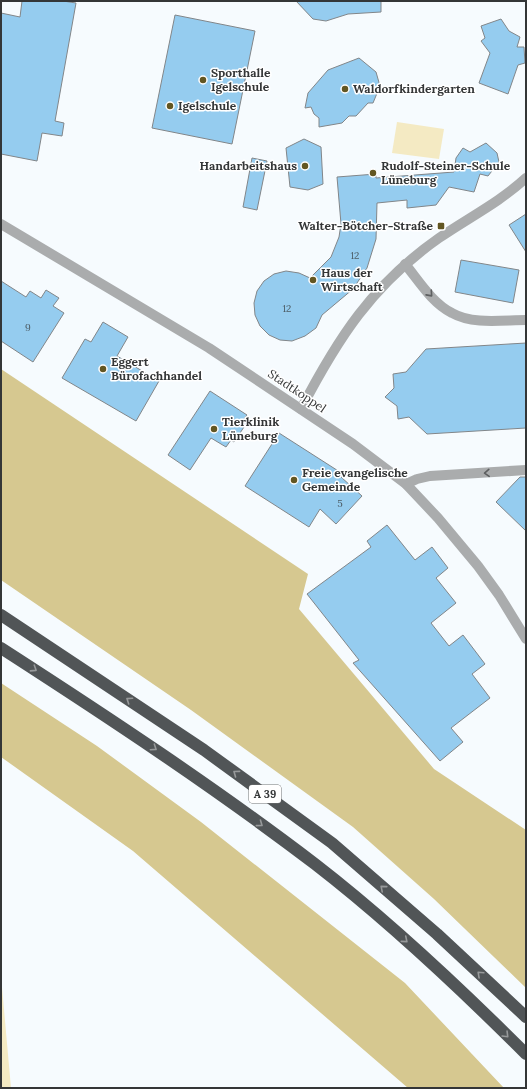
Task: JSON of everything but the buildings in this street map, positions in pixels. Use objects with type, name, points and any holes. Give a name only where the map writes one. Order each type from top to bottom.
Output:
[{"type":"highway","name":"A 39","points":[[1,615],[204,750],[332,843],[437,934],[526,1017]]},
{"type":"highway","name":"A 39","points":[[1,648],[189,772],[316,865],[418,951],[526,1054]]},
{"type":"street","points":[[300,409],[322,368],[356,316],[379,289],[405,264],[439,238],[501,199],[526,178]]},
{"type":"street","name":"Stadtkoppel","points":[[1,224],[167,322],[353,444],[406,484],[442,523],[478,566],[499,595],[526,639]]},
{"type":"street","points":[[405,264],[432,297],[452,314],[480,321],[526,320]]},
{"type":"street","points":[[406,484],[417,479],[430,476],[526,470]]},
{"type":"shaded area","points":[[397,122],[444,129],[439,159],[392,153]]},
{"type":"shaded area","points":[[1,369],[308,574],[299,609],[434,769],[526,830],[526,988],[434,899],[353,827],[191,710],[1,580]]},
{"type":"shaded area","points":[[1,683],[97,746],[201,822],[405,983],[504,1088],[408,1088],[133,851],[1,757]]},
{"type":"shaded area","points":[[1,976],[11,1088],[1,1088]]},
{"type":"place","name":"Sporthalle Igelschule","points":[[203,80]]},
{"type":"place","name":"Waldorfkindergarten","points":[[345,89]]},
{"type":"place","name":"Igelschule","points":[[170,106]]},
{"type":"place","name":"Handarbeitshaus","points":[[305,166]]},
{"type":"place","name":"Rudolf-Steiner-Schule Lüneburg","points":[[373,173]]},
{"type":"place","name":"Walter-Bötcher-Straße","points":[[441,226]]},
{"type":"place","name":"Haus der Wirtschaft","points":[[313,280]]},
{"type":"place","name":"Eggert Bürofachhandel","points":[[103,369]]},
{"type":"place","name":"Tierklinik Lüneburg","points":[[214,429]]},
{"type":"place","name":"Freie evangelische Gemeinde","points":[[294,480]]}]
